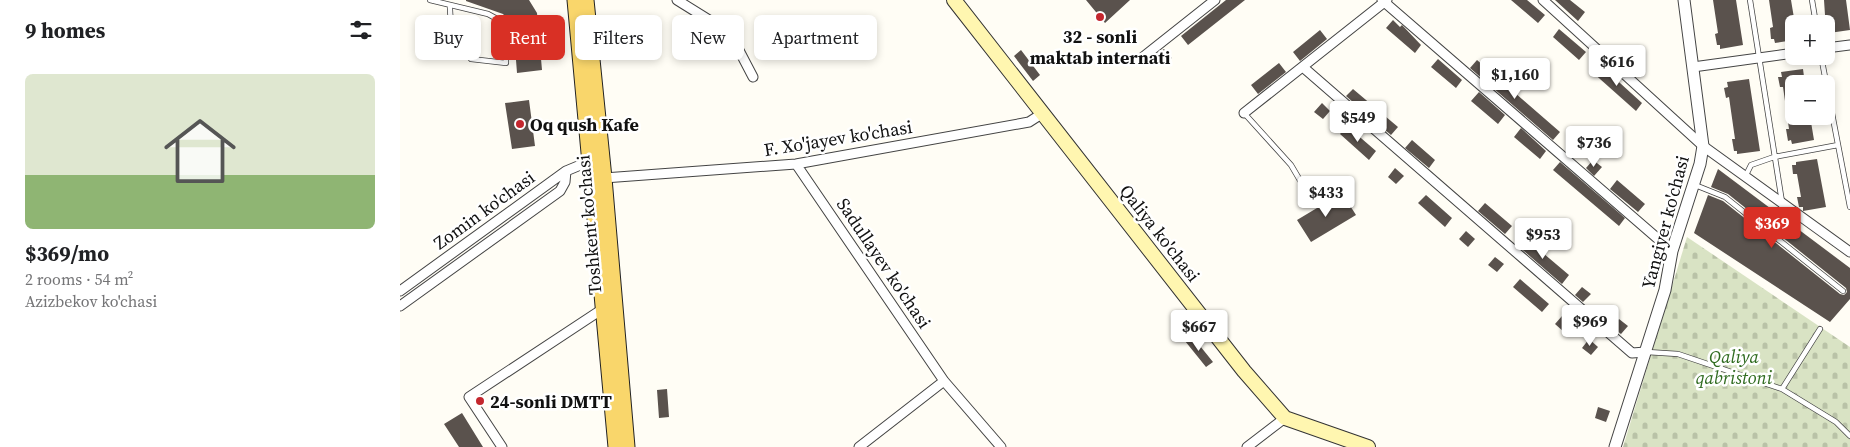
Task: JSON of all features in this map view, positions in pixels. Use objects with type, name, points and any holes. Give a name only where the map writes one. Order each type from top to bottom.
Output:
[{"type":"main road","name":"Toshkent ko'chasi","points":[[575,0],[616,447]]},
{"type":"main road","name":"Toshkent ko'chasi","points":[[586,0],[628,447]]},
{"type":"main road","name":"Qaliya ko'chasi","points":[[954,0],[1244,371],[1285,418],[1368,447]]},
{"type":"street","points":[[677,0],[730,33],[753,77]]},
{"type":"street","points":[[1143,57],[1215,0]]},
{"type":"street","points":[[1543,0],[1703,146],[1850,252]]},
{"type":"street","name":"Yangiyer ko'chasi","points":[[1615,447],[1665,290],[1672,251],[1694,184],[1703,146],[1684,0]]},
{"type":"street","points":[[1244,113],[1304,68],[1385,1],[1672,251]]},
{"type":"street","points":[[1835,47],[1850,45]]},
{"type":"street","points":[[1694,67],[1785,54]]},
{"type":"street","points":[[1304,68],[1632,353],[1646,352]]},
{"type":"street","name":"F. Xo'jayev ko'chasi","points":[[604,178],[796,164],[1030,122],[1043,113]]},
{"type":"street","name":"Zomin ko'chasi","points":[[400,291],[566,171],[590,161]]},
{"type":"street","name":"Sadullayev ko'chasi","points":[[796,164],[944,381],[1001,447]]},
{"type":"street","points":[[400,306],[560,191],[565,182],[566,171]]},
{"type":"street","points":[[502,447],[469,396],[604,308]]},
{"type":"street","points":[[859,447],[944,381]]},
{"type":"street","points":[[1247,447],[1285,418]]},
{"type":"lane","points":[[430,0],[488,14],[499,20],[504,30],[506,63],[471,59],[459,41],[450,18],[450,5]]},
{"type":"lane","points":[[1750,0],[1782,203]]},
{"type":"lane","points":[[1812,0],[1814,15]]},
{"type":"lane","points":[[1823,65],[1850,207]]},
{"type":"lane","points":[[1244,113],[1290,165],[1311,199]]},
{"type":"lane","points":[[1745,177],[1750,165],[1774,157],[1838,145]]},
{"type":"lane","points":[[1694,184],[1725,197],[1843,291]]},
{"type":"lane","points":[[1782,389],[1820,329]]},
{"type":"lane","points":[[1646,352],[1678,354],[1782,389],[1836,422],[1850,436]]},
{"type":"green space","name":"Qaliya qabristoni","points":[[1687,237],[1850,347],[1850,447],[1623,447]]},
{"type":"building","points":[[529,0],[537,15],[504,15],[466,1]]},
{"type":"building","points":[[1086,0],[1130,0],[1105,23]]},
{"type":"building","points":[[1226,0],[1245,0],[1188,45],[1181,36]]},
{"type":"building","points":[[1511,0],[1527,0],[1545,15],[1538,23]]},
{"type":"building","points":[[1555,0],[1570,0],[1585,12],[1578,21]]},
{"type":"building","points":[[1713,0],[1736,0],[1743,45],[1720,49],[1720,45],[1717,45],[1715,34],[1718,33]]},
{"type":"building","points":[[1769,0],[1791,0],[1794,15],[1785,15],[1785,41],[1775,43],[1774,39],[1771,39],[1770,28],[1773,27]]},
{"type":"building","points":[[1824,0],[1846,0],[1850,30],[1835,32],[1835,15],[1825,15]]},
{"type":"building","points":[[1393,20],[1400,27],[1402,25],[1421,45],[1415,53],[1386,28]]},
{"type":"building","points":[[1559,29],[1586,52],[1579,60],[1553,37]]},
{"type":"building","points":[[1320,30],[1327,39],[1300,61],[1293,52]]},
{"type":"building","points":[[1164,49],[1172,58],[1163,65],[1155,55]]},
{"type":"building","points":[[1021,50],[1040,75],[1033,81],[1014,56]]},
{"type":"building","points":[[1438,59],[1462,80],[1456,88],[1431,67]]},
{"type":"building","points":[[516,60],[541,60],[542,70],[517,73]]},
{"type":"building","points":[[1477,60],[1560,132],[1553,140],[1470,68]]},
{"type":"building","points":[[1279,63],[1286,72],[1258,94],[1251,85]]},
{"type":"building","points":[[1598,63],[1642,103],[1636,111],[1591,71]]},
{"type":"building","points":[[1803,69],[1804,75],[1785,75],[1785,101],[1783,87],[1780,87],[1778,77],[1782,77],[1781,72]]},
{"type":"building","points":[[1749,79],[1760,151],[1737,154],[1737,151],[1734,151],[1732,139],[1735,139],[1729,97],[1726,98],[1724,88],[1728,87],[1727,82]]},
{"type":"building","points":[[1353,89],[1398,127],[1391,135],[1346,96]]},
{"type":"building","points":[[1479,92],[1505,115],[1498,124],[1471,101]]},
{"type":"building","name":"Oq qush Kafe","points":[[529,100],[535,146],[512,149],[505,103]]},
{"type":"building","points":[[1322,103],[1330,111],[1323,119],[1314,112]]},
{"type":"building","points":[[1788,125],[1812,125],[1814,140],[1792,144],[1791,140],[1788,141],[1786,129],[1789,129]]},
{"type":"building","points":[[1347,126],[1376,151],[1369,160],[1340,134]]},
{"type":"building","points":[[1521,128],[1546,151],[1540,159],[1514,137]]},
{"type":"building","points":[[1412,140],[1435,160],[1429,168],[1405,148]]},
{"type":"building","points":[[1817,159],[1826,207],[1803,211],[1803,207],[1799,207],[1797,197],[1801,197],[1797,174],[1793,174],[1792,165],[1796,165],[1796,162]]},
{"type":"building","points":[[1593,160],[1602,167],[1594,176],[1586,168]]},
{"type":"building","points":[[1560,162],[1625,218],[1619,226],[1553,170]]},
{"type":"building","points":[[1395,168],[1404,176],[1396,184],[1388,177]]},
{"type":"building","points":[[1718,169],[1850,268],[1850,299],[1830,322],[1694,233],[1708,195],[1723,201],[1840,294],[1844,295],[1847,292],[1846,288],[1728,194],[1711,187]]},
{"type":"building","points":[[1617,180],[1645,204],[1638,212],[1610,189]]},
{"type":"building","points":[[1342,193],[1356,215],[1311,242],[1297,220]]},
{"type":"building","points":[[1426,195],[1452,218],[1445,227],[1418,203]]},
{"type":"building","points":[[1485,203],[1512,226],[1505,234],[1478,211]]},
{"type":"building","points":[[1466,231],[1475,239],[1468,247],[1459,239]]},
{"type":"building","points":[[1524,237],[1569,275],[1562,284],[1517,245]]},
{"type":"building","points":[[1495,257],[1504,264],[1497,272],[1488,265]]},
{"type":"building","points":[[1520,279],[1549,304],[1542,312],[1513,287]]},
{"type":"building","points":[[1582,287],[1591,294],[1583,302],[1575,295]]},
{"type":"building","points":[[1562,316],[1571,324],[1564,332],[1555,324]]},
{"type":"building","points":[[1619,319],[1628,326],[1621,334],[1612,327]]},
{"type":"building","points":[[1192,336],[1213,362],[1206,367],[1185,341]]},
{"type":"building","points":[[1589,339],[1598,347],[1591,355],[1582,348]]},
{"type":"building","points":[[667,389],[669,417],[659,418],[657,390]]},
{"type":"building","points":[[1598,407],[1610,411],[1606,422],[1595,418]]},
{"type":"building","points":[[462,413],[483,447],[459,447],[444,424]]},
{"type":"place","name":"32 - sonli maktab internati","points":[[1100,17]]},
{"type":"place","name":"Oq qush Kafe","points":[[520,124]]},
{"type":"place","name":"24-sonli DMTT","points":[[480,401]]}]
